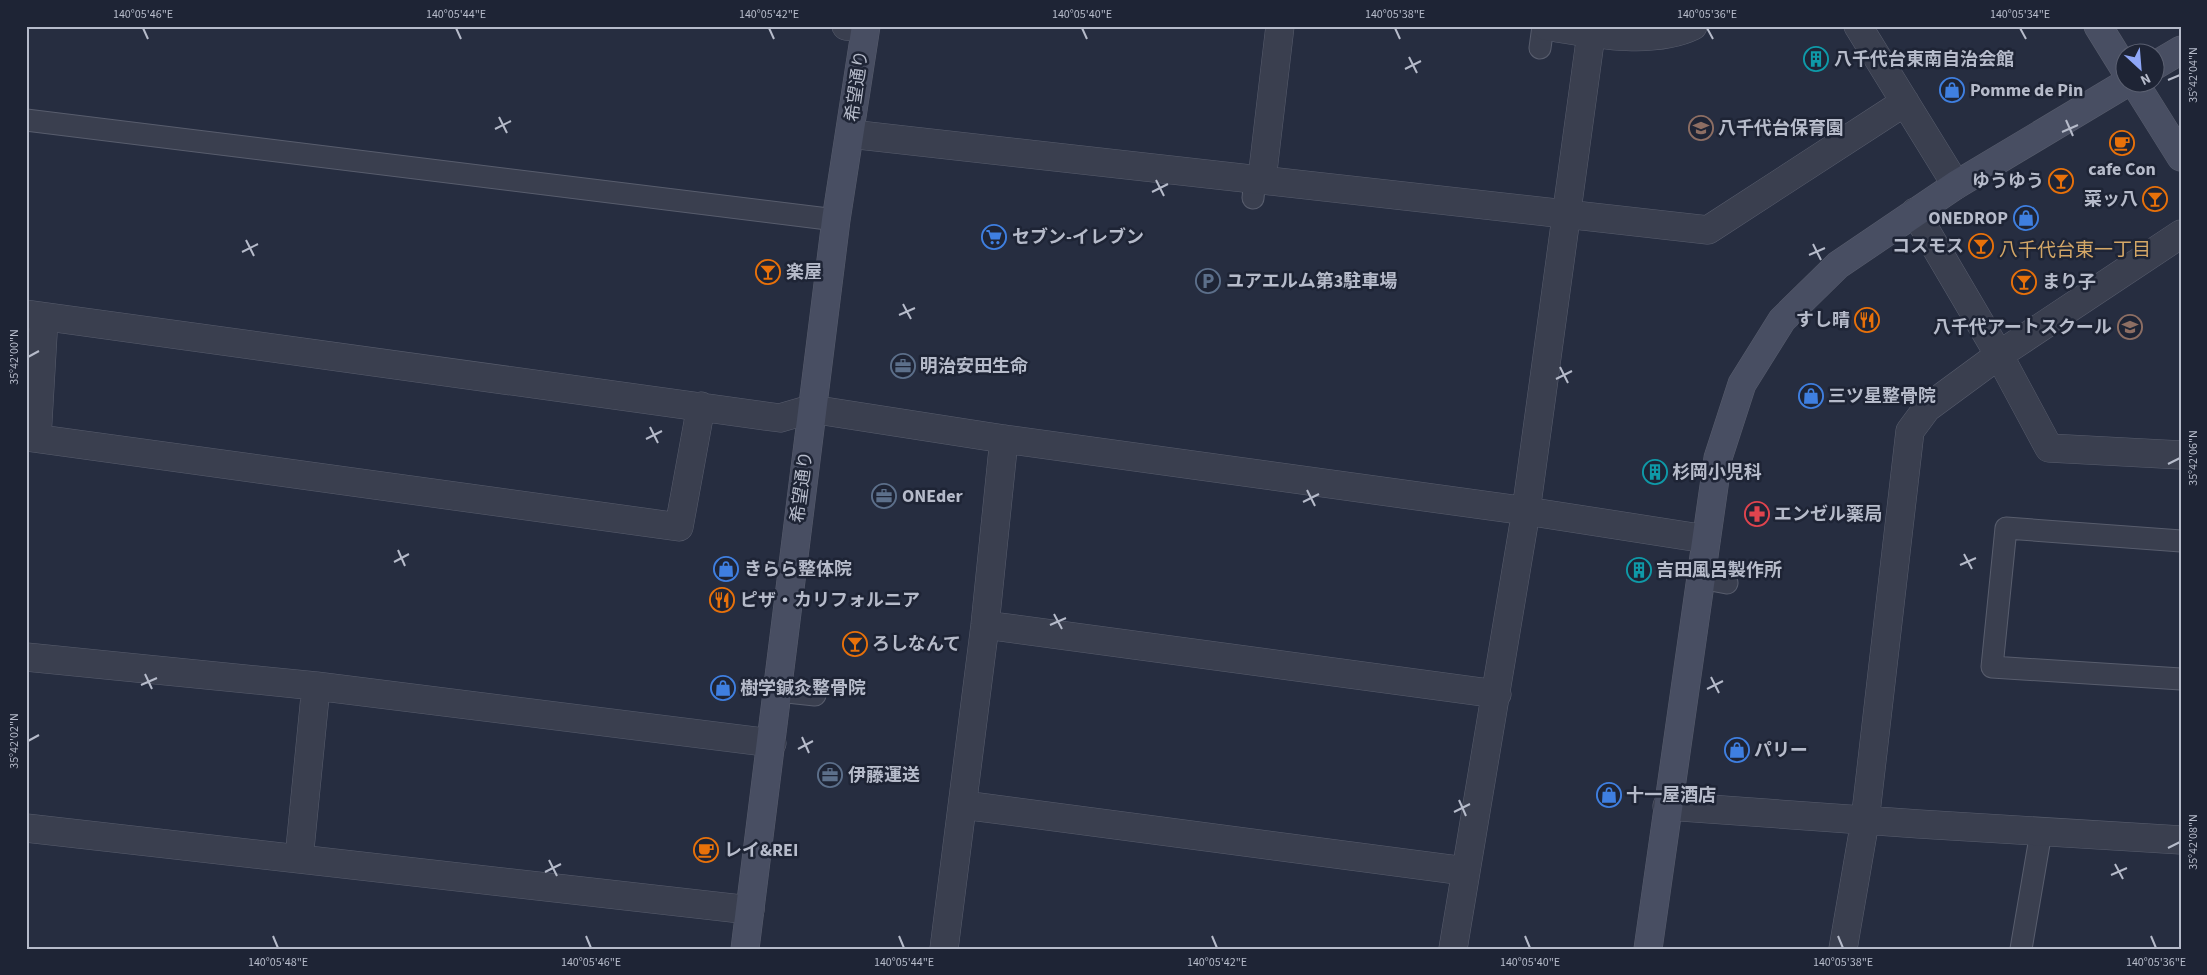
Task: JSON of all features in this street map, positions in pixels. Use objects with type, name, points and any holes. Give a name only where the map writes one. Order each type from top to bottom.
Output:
[{"type":"street","points":[[1257,185],[1280,26]]},
{"type":"street","points":[[1543,34],[1654,36],[1693,26]]},
{"type":"street","points":[[1858,26],[1956,185]]},
{"type":"street","points":[[2098,26],[2114,52]]},
{"type":"street","name":"希望通り","points":[[745,949],[772,742],[811,409],[836,220],[850,134],[859,27]]},
{"type":"street","points":[[1453,949],[1465,871],[1489,776],[1497,694],[1526,511],[1591,34]]},
{"type":"street","points":[[2164,60],[2181,50]]},
{"type":"street","points":[[1648,949],[1718,458],[1742,384],[1782,320],[1838,265],[1956,185],[2114,90]]},
{"type":"street","points":[[2140,92],[2181,157]]},
{"type":"street","points":[[850,134],[1257,185],[1568,213],[1708,230],[1905,102]]},
{"type":"street","points":[[1915,212],[1999,355],[2049,448],[2181,455]]},
{"type":"street","points":[[1843,949],[1865,820],[1886,572],[1910,431],[1926,408],[1999,355],[2181,234]]},
{"type":"street","points":[[701,406],[679,527],[31,438],[35,316],[701,406],[780,418],[811,409],[1004,439],[1526,511],[1706,538]]},
{"type":"street","points":[[944,949],[963,805],[1004,439]]},
{"type":"street","points":[[984,625],[1497,694]]},
{"type":"street","points":[[26,657],[316,686],[772,742]]},
{"type":"street","points":[[299,859],[316,686]]},
{"type":"street","points":[[963,805],[1465,871]]},
{"type":"street","points":[[1667,806],[1865,820],[1920,816],[2041,832],[2181,840]]},
{"type":"street","points":[[26,828],[750,910]]},
{"type":"lane","points":[[26,120],[432,163],[836,220]]},
{"type":"lane","points":[[2181,541],[2006,528],[1992,667],[2181,678]]},
{"type":"lane","points":[[1700,578],[1727,583]]},
{"type":"lane","points":[[778,691],[815,695]]},
{"type":"lane","points":[[2021,949],[2041,832]]},
{"type":"place","name":"八千代台東南自治会館","points":[[1816,59]]},
{"type":"place","name":"Pomme de Pin","points":[[1952,90]]},
{"type":"place","name":"八千代台保育園","points":[[1701,128]]},
{"type":"place","name":"cafe Con","points":[[2122,143]]},
{"type":"place","name":"ゆうゆう","points":[[2061,181]]},
{"type":"place","name":"菜ッ八","points":[[2155,199]]},
{"type":"place","name":"ONEDROP","points":[[2026,218]]},
{"type":"place","name":"セブン-イレブン","points":[[994,237]]},
{"type":"place","name":"コスモス","points":[[1981,246]]},
{"type":"place","name":"楽屋","points":[[768,272]]},
{"type":"place","name":"ユアエルム第3駐車場","points":[[1208,281]]},
{"type":"place","name":"まり子","points":[[2024,282]]},
{"type":"place","name":"すし晴","points":[[1867,320]]},
{"type":"place","name":"八千代アートスクール","points":[[2130,327]]},
{"type":"place","name":"明治安田生命","points":[[903,366]]},
{"type":"place","name":"三ツ星整骨院","points":[[1811,396]]},
{"type":"place","name":"杉岡小児科","points":[[1655,472]]},
{"type":"place","name":"ONEder","points":[[884,496]]},
{"type":"place","name":"エンゼル薬局","points":[[1757,514]]},
{"type":"place","name":"きらら整体院","points":[[726,569]]},
{"type":"place","name":"吉田風呂製作所","points":[[1639,570]]},
{"type":"place","name":"ピザ・カリフォルニア","points":[[722,600]]},
{"type":"place","name":"ろしなんて","points":[[855,644]]},
{"type":"place","name":"樹学鍼灸整骨院","points":[[723,688]]},
{"type":"place","name":"パリー","points":[[1737,750]]},
{"type":"place","name":"伊藤運送","points":[[830,775]]},
{"type":"place","name":"十一屋酒店","points":[[1609,795]]},
{"type":"place","name":"レイ&REI","points":[[706,850]]},
{"type":"district","name":"八千代台東一丁目","points":[[2075,250]]}]
